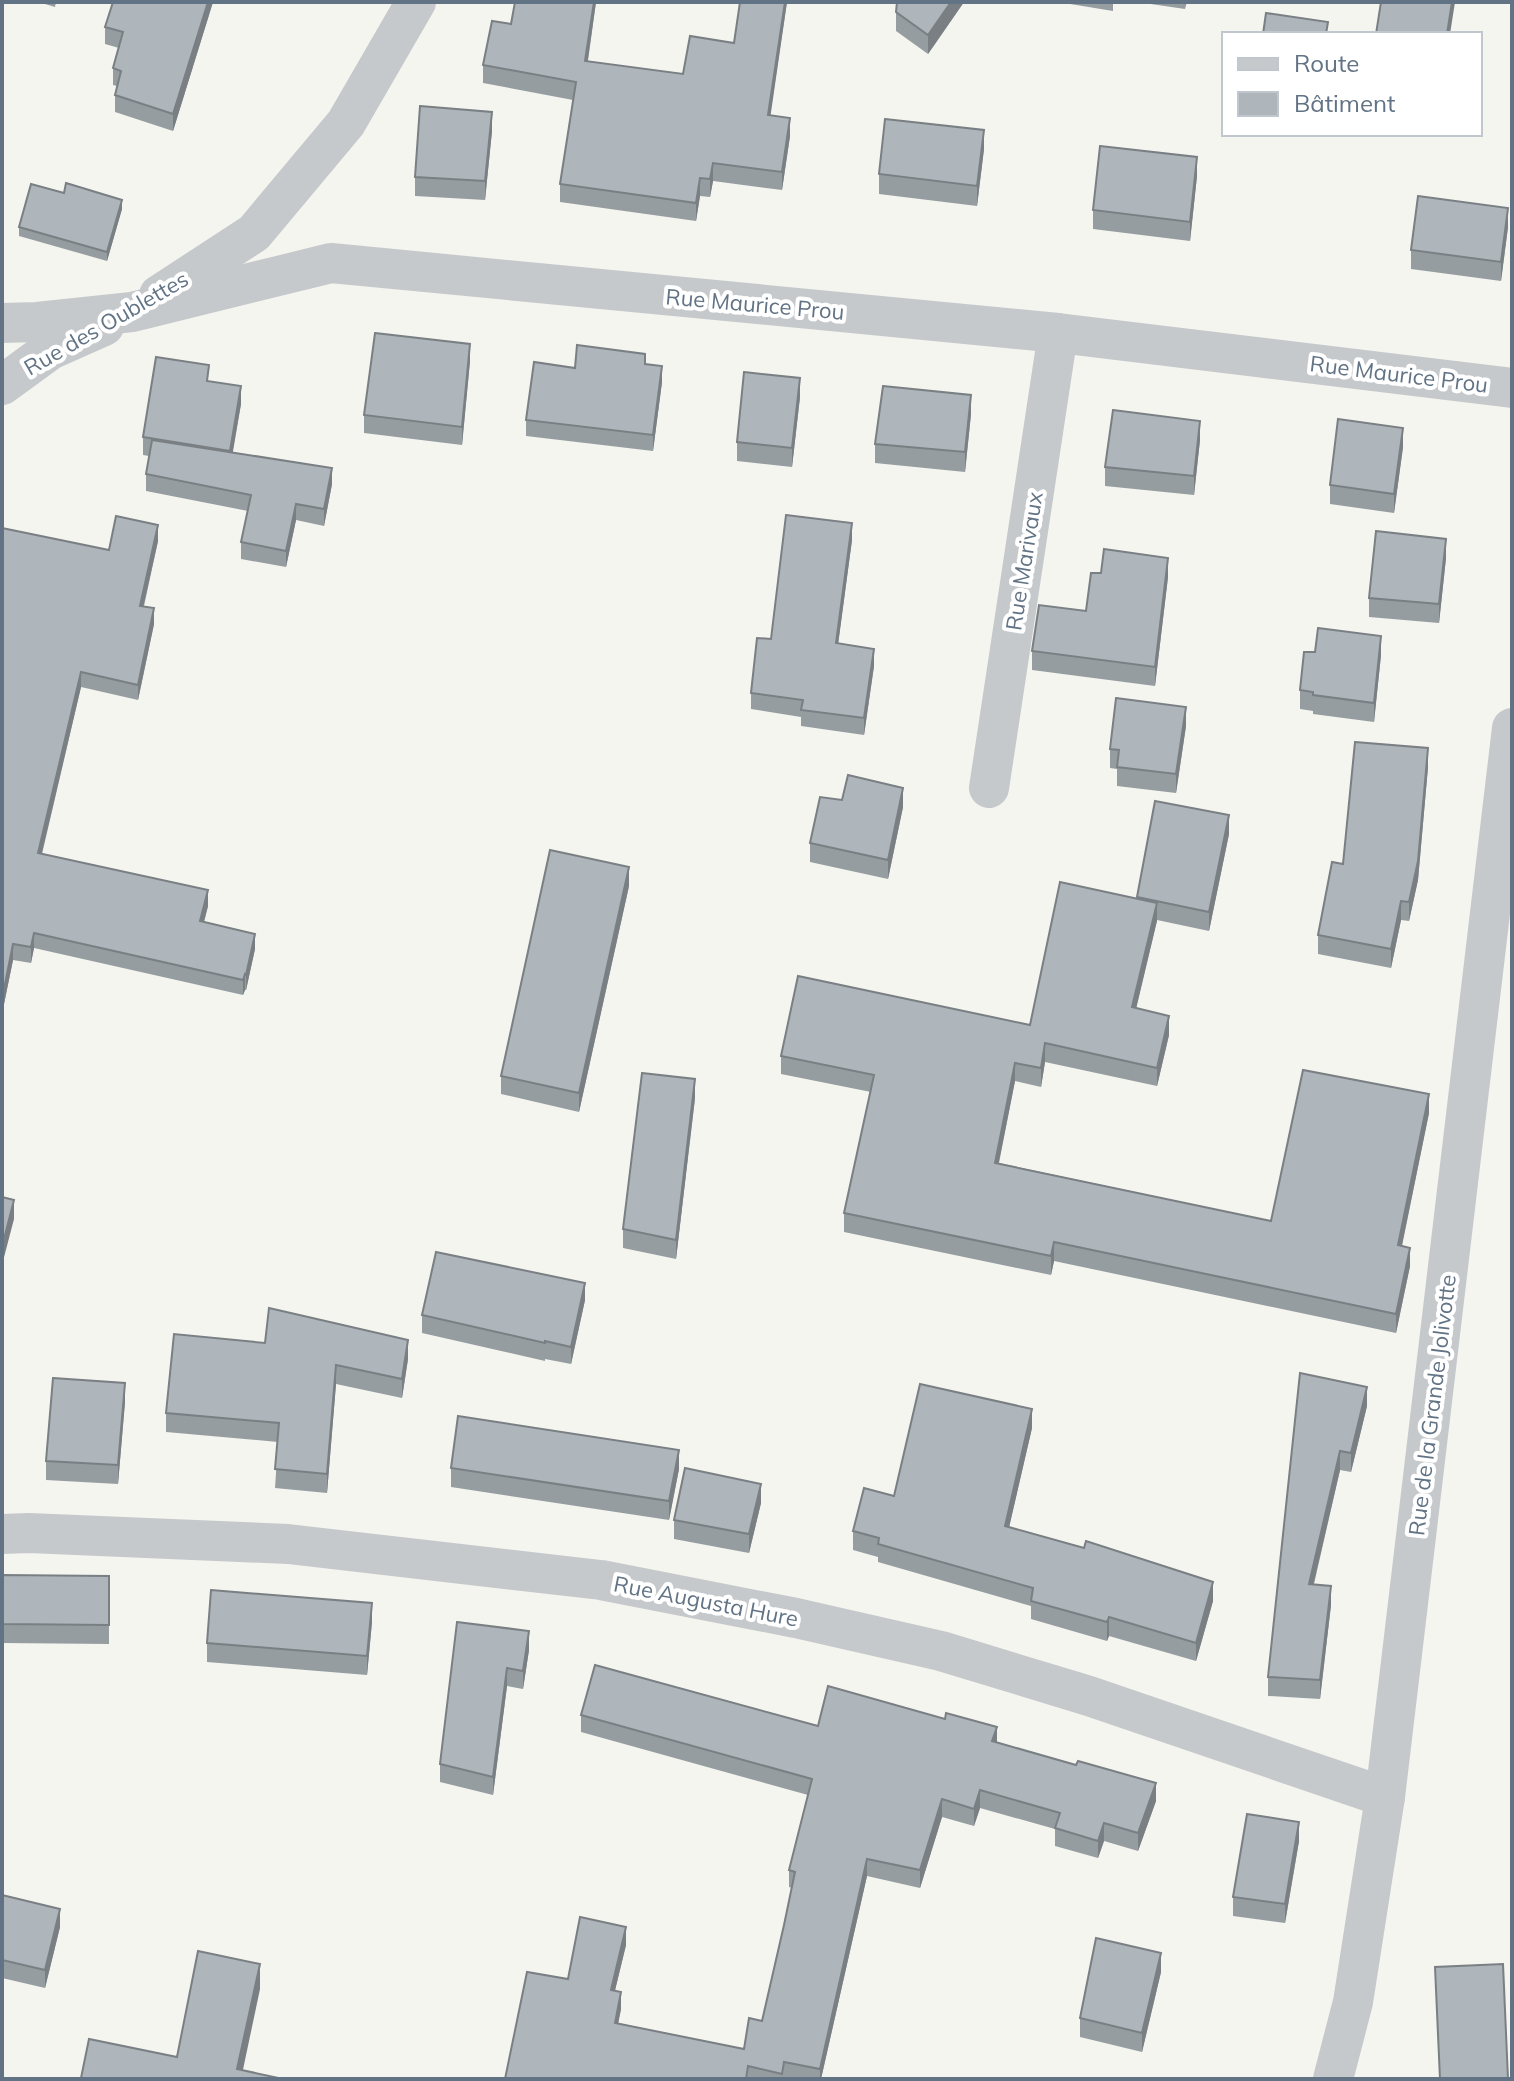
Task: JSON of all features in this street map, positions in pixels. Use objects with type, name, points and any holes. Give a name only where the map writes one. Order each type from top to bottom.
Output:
[{"type":"street","name":"Rue des Oublettes","points":[[2,385],[50,350],[132,312],[254,233],[346,123],[416,2]]},
{"type":"street","name":"Rue Maurice Prou","points":[[2,323],[132,312],[331,263],[1058,333],[1512,388]]},
{"type":"street","name":"Rue Marivaux","points":[[989,788],[1058,333]]},
{"type":"street","name":"Rue de la Grande Jolivotte","points":[[1333,2079],[1353,2002],[1385,1797],[1512,728]]},
{"type":"street","name":"Rue Augusta Hure","points":[[2,1534],[288,1544],[601,1580],[796,1618],[941,1651],[1089,1696],[1385,1797]]},
{"type":"building","points":[[113,2],[208,2],[173,114],[115,95],[121,71],[113,68],[123,32],[105,27]]},
{"type":"building","points":[[515,2],[594,2],[585,61],[683,74],[690,36],[734,43],[740,2],[785,2],[768,115],[790,118],[782,172],[713,163],[710,179],[700,178],[696,203],[560,184],[576,82],[483,65],[492,21],[511,24]]},
{"type":"building","points":[[897,2],[951,2],[928,35],[896,12]]},
{"type":"building","points":[[1381,2],[1452,2],[1447,32],[1376,32]]},
{"type":"building","points":[[1266,13],[1328,22],[1326,32],[1263,32]]},
{"type":"building","points":[[420,106],[492,112],[485,181],[415,177]]},
{"type":"building","points":[[885,119],[984,130],[977,186],[879,174]]},
{"type":"building","points":[[1100,146],[1197,157],[1190,222],[1093,210]]},
{"type":"building","points":[[66,183],[122,200],[107,252],[19,227],[31,184],[64,193]]},
{"type":"building","points":[[1418,196],[1508,208],[1501,262],[1411,250]]},
{"type":"building","points":[[375,333],[470,344],[462,427],[364,415]]},
{"type":"building","points":[[577,345],[645,354],[645,364],[662,366],[653,435],[526,420],[534,362],[575,368]]},
{"type":"building","points":[[156,357],[209,365],[207,381],[241,386],[230,451],[143,437]]},
{"type":"building","points":[[744,372],[800,378],[792,448],[737,442]]},
{"type":"building","points":[[883,386],[971,395],[965,452],[875,444]]},
{"type":"building","points":[[1113,410],[1200,421],[1194,476],[1105,467]]},
{"type":"building","points":[[1338,419],[1403,428],[1394,494],[1330,485]]},
{"type":"building","points":[[152,440],[332,468],[324,509],[296,504],[286,551],[241,542],[251,495],[146,474]]},
{"type":"building","points":[[786,515],[852,523],[836,643],[874,649],[864,718],[801,710],[803,700],[751,693],[757,638],[771,639]]},
{"type":"building","points":[[116,516],[158,525],[140,606],[154,608],[138,685],[81,672],[38,853],[208,890],[200,921],[255,934],[246,975],[243,980],[34,933],[31,947],[13,944],[4,989],[2,528],[109,550]]},
{"type":"building","points":[[1376,531],[1446,539],[1439,604],[1369,598]]},
{"type":"building","points":[[1104,549],[1168,558],[1155,667],[1032,651],[1039,605],[1086,611],[1091,573],[1101,573]]},
{"type":"building","points":[[1318,628],[1381,636],[1374,703],[1313,695],[1313,692],[1300,690],[1304,652],[1315,652]]},
{"type":"building","points":[[1116,698],[1186,707],[1176,774],[1117,767],[1119,750],[1110,749]]},
{"type":"building","points":[[1355,742],[1428,748],[1418,861],[1409,902],[1401,901],[1391,949],[1318,935],[1332,862],[1343,864]]},
{"type":"building","points":[[848,775],[903,788],[888,860],[810,843],[820,797],[842,800]]},
{"type":"building","points":[[1155,801],[1229,815],[1209,912],[1137,897]]},
{"type":"building","points":[[550,850],[629,867],[579,1093],[501,1076]]},
{"type":"building","points":[[1060,882],[1157,903],[1132,1007],[1169,1016],[1157,1068],[1045,1043],[1041,1068],[1015,1063],[995,1163],[1271,1221],[1303,1070],[1429,1094],[1398,1245],[1410,1248],[1396,1314],[1054,1242],[1051,1256],[844,1213],[874,1075],[781,1056],[798,976],[1030,1025]]},
{"type":"building","points":[[642,1073],[695,1079],[676,1240],[623,1229]]},
{"type":"building","points":[[2,1197],[14,1200],[2,1247]]},
{"type":"building","points":[[436,1252],[585,1283],[571,1347],[422,1315]]},
{"type":"building","points":[[269,1308],[408,1340],[402,1379],[336,1365],[327,1474],[275,1469],[279,1423],[166,1413],[174,1334],[265,1343]]},
{"type":"building","points":[[1300,1373],[1367,1387],[1351,1453],[1340,1451],[1309,1584],[1331,1586],[1320,1680],[1268,1677]]},
{"type":"building","points":[[53,1378],[125,1383],[118,1465],[46,1461]]},
{"type":"building","points":[[920,1384],[1032,1409],[1005,1526],[1084,1548],[1086,1541],[1213,1582],[1196,1643],[1109,1617],[1107,1622],[1031,1601],[1033,1588],[878,1544],[879,1538],[853,1531],[864,1488],[894,1496]]},
{"type":"building","points":[[458,1416],[679,1450],[669,1501],[451,1468]]},
{"type":"building","points":[[685,1468],[761,1484],[749,1534],[674,1520]]},
{"type":"building","points":[[2,1575],[109,1576],[109,1625],[2,1624]]},
{"type":"building","points":[[211,1590],[372,1603],[367,1656],[207,1643]]},
{"type":"building","points":[[457,1622],[529,1631],[523,1671],[507,1668],[493,1777],[440,1764]]},
{"type":"building","points":[[595,1665],[818,1726],[828,1686],[945,1719],[946,1713],[997,1727],[992,1741],[1076,1765],[1078,1761],[1156,1783],[1138,1833],[1104,1823],[1098,1841],[1055,1828],[1060,1813],[980,1790],[974,1809],[942,1799],[920,1870],[867,1859],[820,2069],[784,2062],[782,2074],[748,2066],[746,2079],[505,2079],[527,1972],[568,1979],[580,1917],[626,1927],[611,1990],[621,1992],[615,2023],[744,2049],[749,2018],[762,2021],[784,1925],[795,1872],[789,1870],[812,1779],[581,1715]]},
{"type":"building","points":[[1247,1814],[1299,1822],[1285,1904],[1233,1897]]},
{"type":"building","points":[[2,1895],[60,1909],[45,1970],[2,1960]]},
{"type":"building","points":[[1096,1938],[1161,1953],[1142,2033],[1080,2018]]},
{"type":"building","points":[[198,1951],[260,1964],[237,2069],[283,2079],[81,2078],[89,2039],[177,2057]]},
{"type":"building","points":[[1503,1964],[1508,2079],[1440,2079],[1435,1967]]}]
